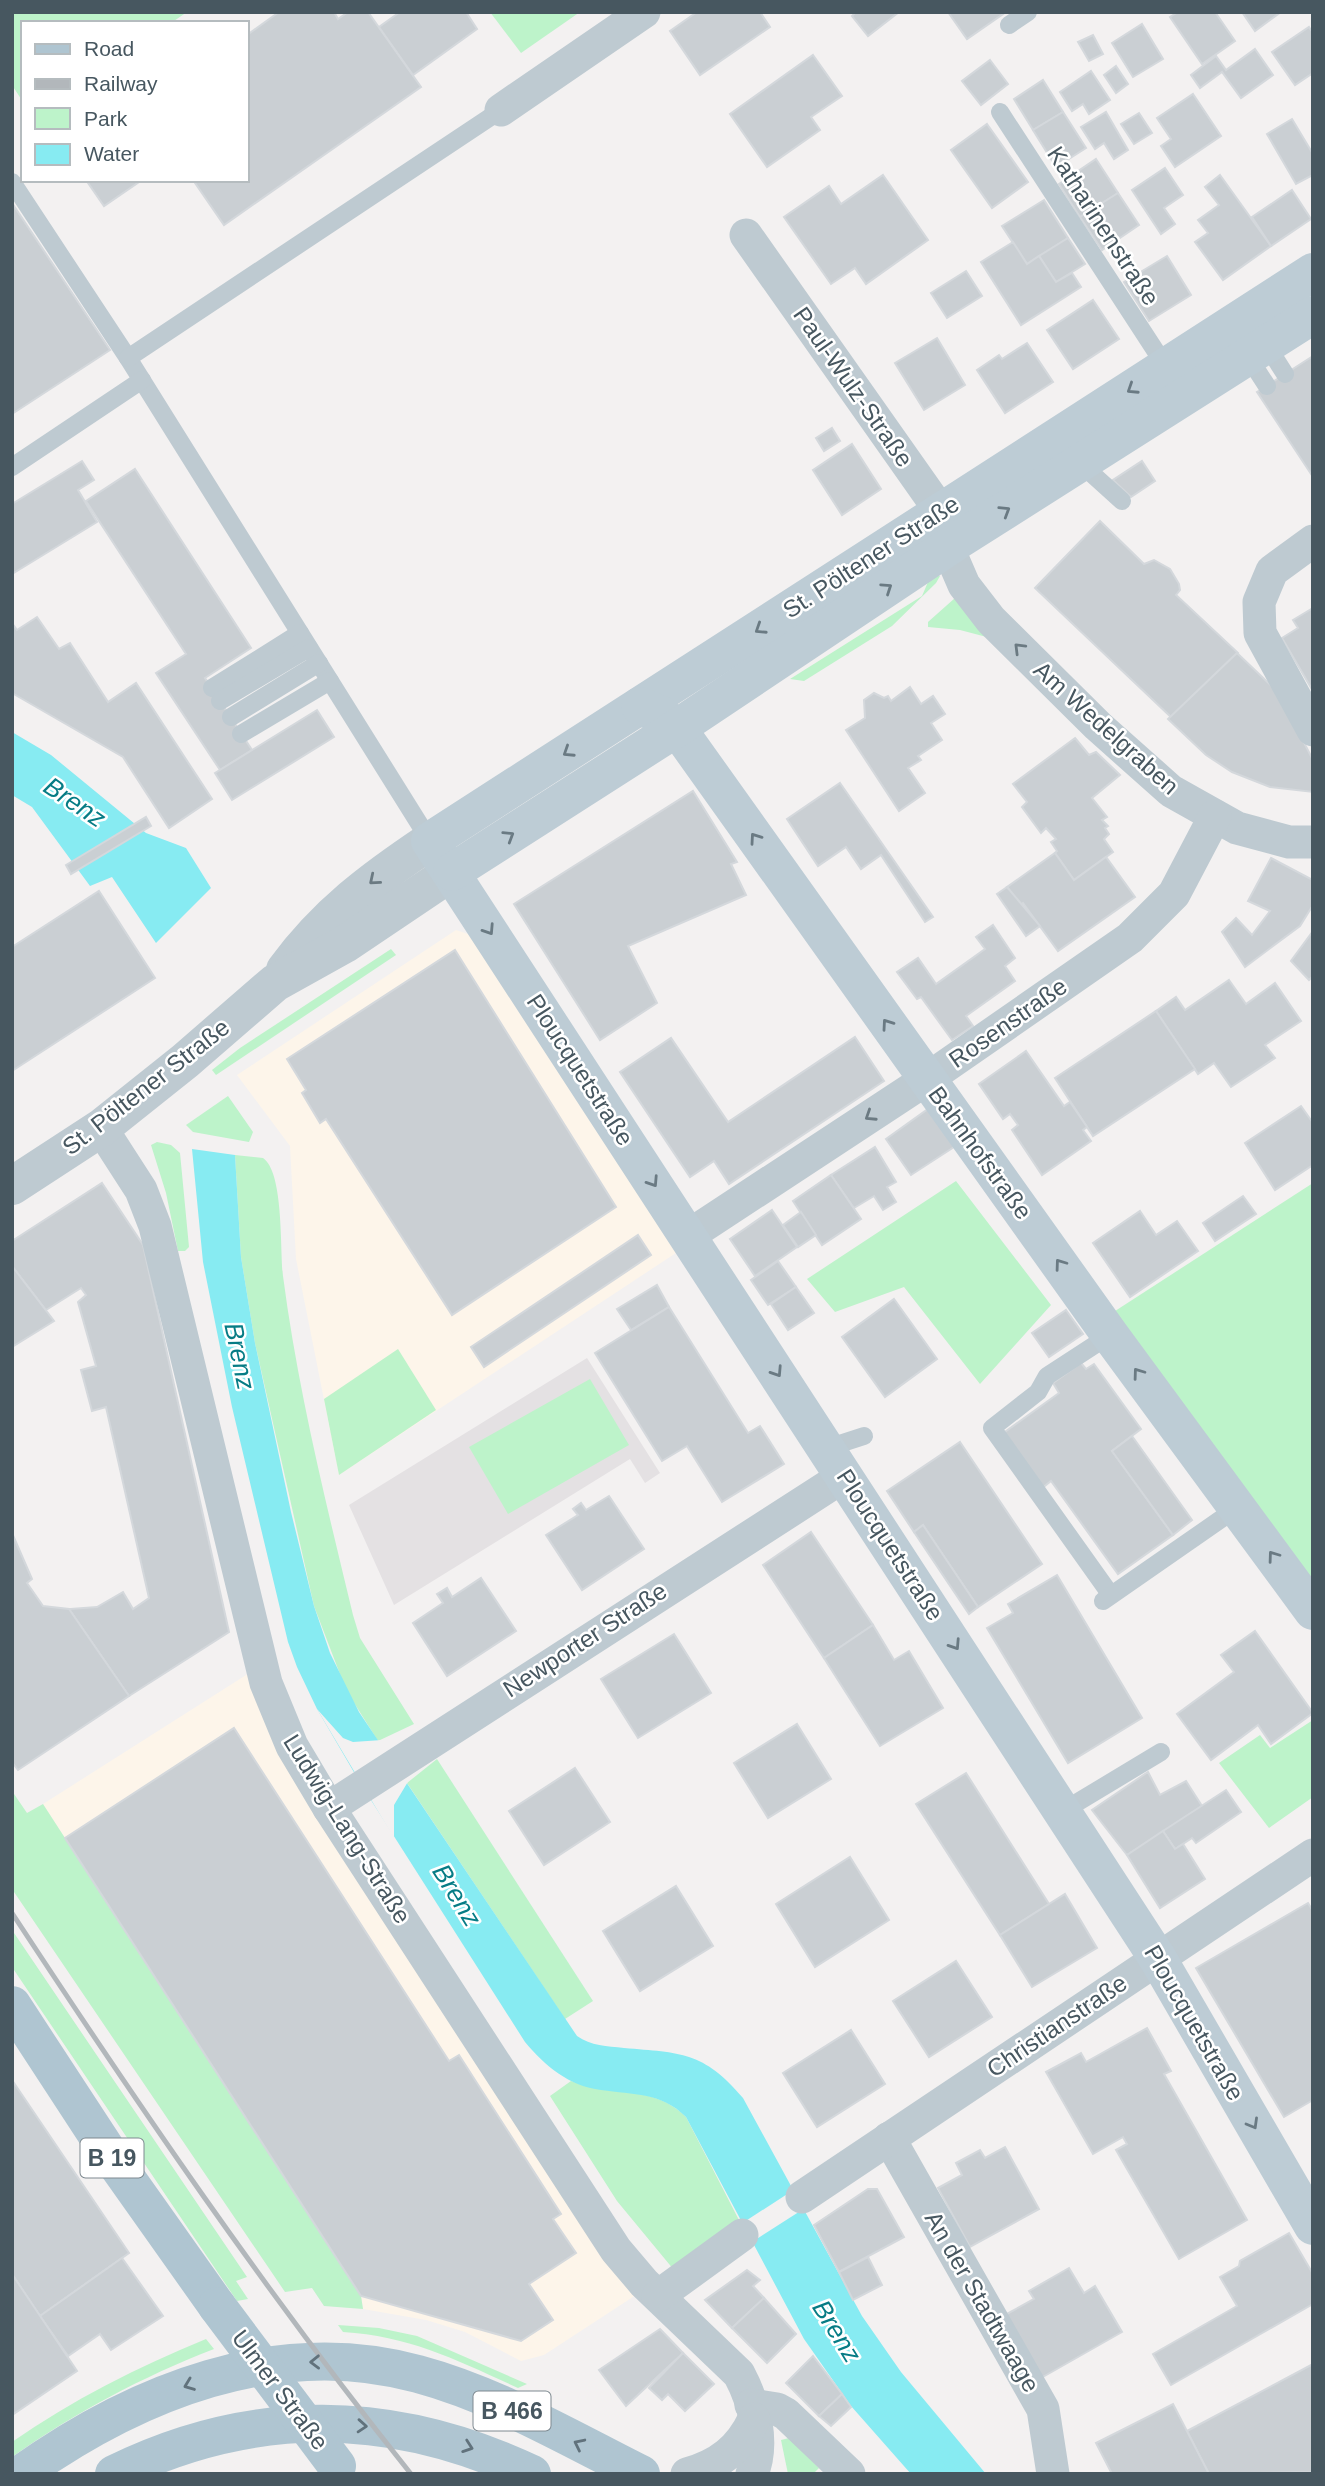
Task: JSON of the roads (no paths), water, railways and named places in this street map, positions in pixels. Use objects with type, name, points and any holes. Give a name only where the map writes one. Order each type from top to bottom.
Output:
[{"type":"main road","name":"St. Pöltener Straße","points":[[452,872],[677,728],[950,533],[1166,367],[1257,350],[1313,272]]},
{"type":"main road","name":"St. Pöltener Straße","points":[[430,841],[640,706],[1080,463],[1313,315]]},
{"type":"main road","name":"Bahnhofstraße","points":[[640,706],[661,715],[677,728],[1105,1327],[1313,1611]]},
{"type":"main road","points":[[430,841],[452,872]]},
{"type":"main road","name":"Ploucquetstraße","points":[[452,872],[1158,1959],[1313,2226]]},
{"type":"main road","name":"Ulmer Straße","points":[[12,2005],[110,2155],[340,2470]]},
{"type":"main road","name":"B 466","points":[[21,2474],[118,2416],[204,2379],[254,2366],[335,2361],[376,2365],[449,2384],[641,2474]]},
{"type":"main road","name":"B 466","points":[[114,2474],[155,2454],[195,2440],[273,2427],[319,2424],[430,2435],[496,2456],[532,2474]]},
{"type":"street","points":[[501,110],[645,12]]},
{"type":"street","name":"Paul-Wulz-Straße","points":[[746,235],[950,533]]},
{"type":"street","name":"Am Wedelgraben","points":[[950,533],[964,585],[991,620],[1098,726],[1171,791],[1237,828],[1289,842],[1313,842]]},
{"type":"street","points":[[1313,541],[1272,571],[1259,602],[1260,633],[1313,730]]},
{"type":"street","name":"Rosenstraße","points":[[688,1236],[927,1079],[1130,938],[1174,894],[1216,816]]},
{"type":"street","name":"St. Pöltener Straße","points":[[275,983],[312,933],[383,872],[430,841]]},
{"type":"street","name":"St. Pöltener Straße","points":[[12,1186],[101,1128],[185,1061],[275,983],[345,944],[452,872]]},
{"type":"street","name":"Ludwig-Lang-Straße","points":[[101,1128],[141,1190],[155,1226],[268,1690],[292,1746],[329,1808],[617,2250],[658,2296],[731,2364],[744,2384],[752,2412],[758,2467]]},
{"type":"street","name":"Newporter Straße","points":[[329,1808],[835,1462]]},
{"type":"street","name":"Christianstraße","points":[[802,2197],[1313,1855]]},
{"type":"street","name":"An der Stadtwaage","points":[[889,2138],[1043,2409],[1053,2474]]},
{"type":"street","points":[[658,2296],[742,2235]]},
{"type":"street","points":[[687,2474],[727,2456],[739,2445],[752,2412],[777,2409],[786,2414],[849,2474]]},
{"type":"lane","points":[[1009,25],[1028,12]]},
{"type":"lane","points":[[128,358],[501,110]]},
{"type":"lane","name":"Katharinenstraße","points":[[1000,112],[1166,367]]},
{"type":"lane","points":[[12,182],[142,380],[430,841]]},
{"type":"lane","points":[[12,467],[142,380]]},
{"type":"lane","points":[[1080,463],[1122,501]]},
{"type":"lane","points":[[216,695],[309,648]]},
{"type":"lane","points":[[231,717],[309,648]]},
{"type":"lane","points":[[241,734],[330,681]]},
{"type":"lane","points":[[1105,1327],[1047,1376],[1038,1392],[992,1428],[1105,1596],[1237,1508]]},
{"type":"lane","points":[[835,1462],[864,1436]]},
{"type":"lane","points":[[1063,1811],[1161,1752]]},
{"type":"water","name":"Brenz","points":[[12,732],[51,755],[146,833],[186,848],[211,888],[156,943],[112,877],[90,886],[32,807],[12,795]]},
{"type":"water","name":"Brenz","points":[[192,1149],[235,1155],[241,1257],[255,1343],[291,1512],[314,1606],[330,1653],[359,1712],[577,2036],[599,2045],[661,2051],[690,2057],[716,2071],[743,2098],[862,2316],[901,2372],[986,2474],[911,2474],[851,2406],[804,2339],[686,2117],[657,2099],[578,2084],[558,2074],[533,2051],[362,1786],[317,1709],[288,1642],[232,1407],[203,1262]]},
{"type":"railway","points":[[12,1913],[205,2198],[306,2337],[411,2474]]}]
